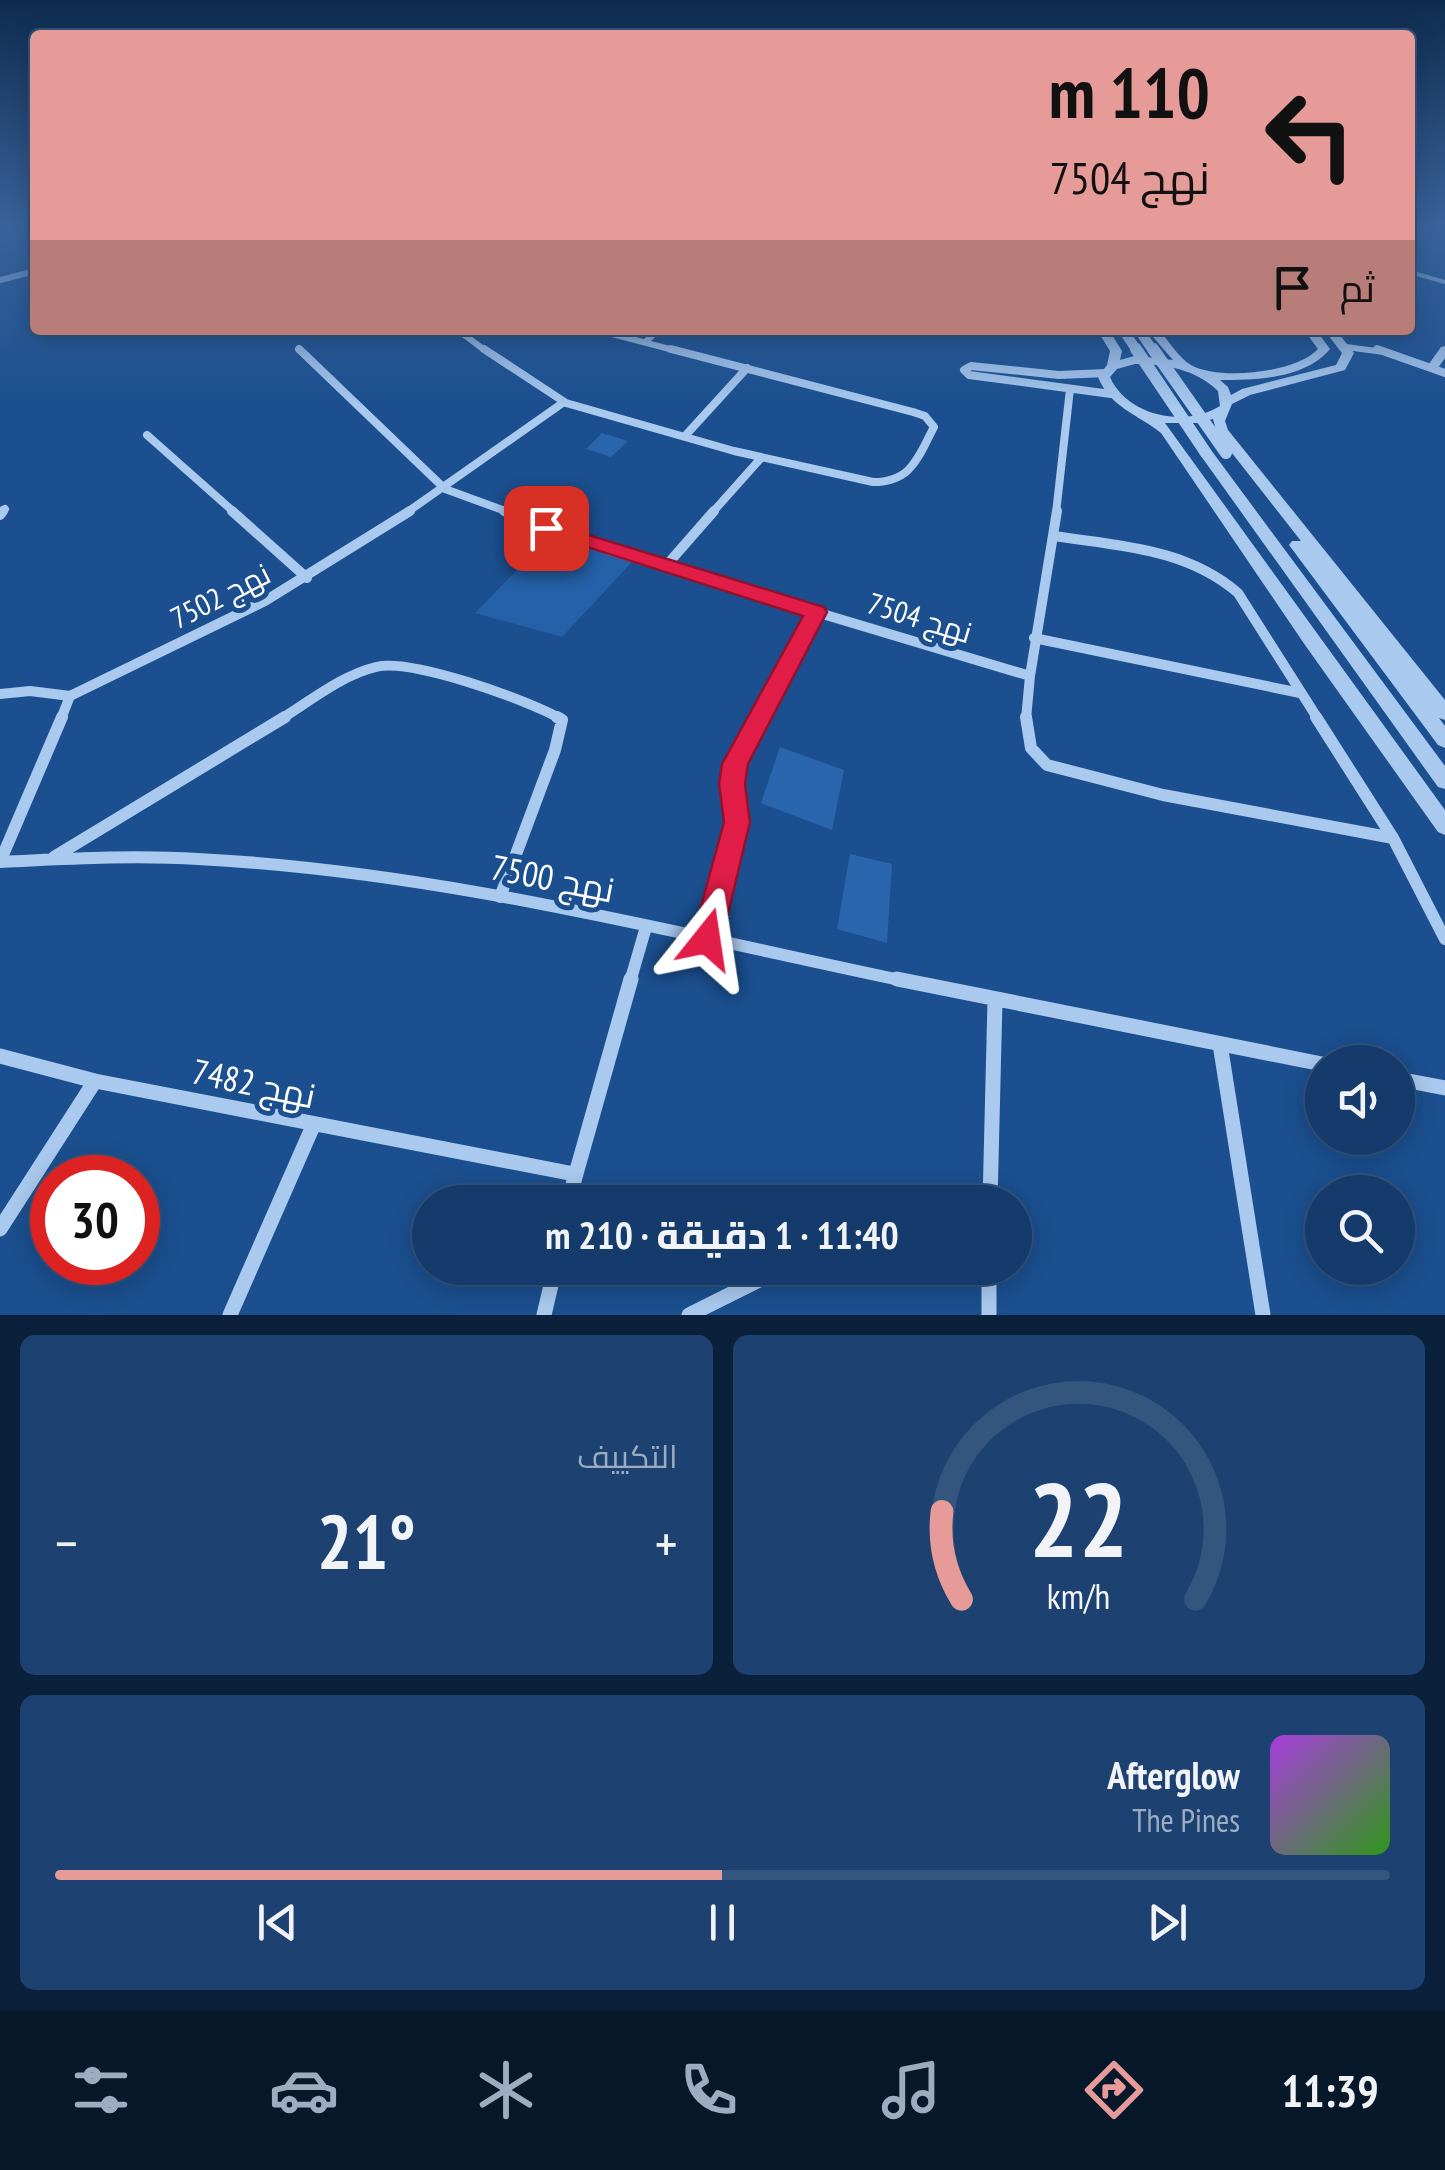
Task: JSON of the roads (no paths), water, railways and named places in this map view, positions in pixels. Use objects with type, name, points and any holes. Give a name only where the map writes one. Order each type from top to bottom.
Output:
[{"type":"street","points":[[465,335],[564,402],[761,458],[891,483],[911,466],[934,427],[926,416],[617,335]]},
{"type":"street","points":[[646,342],[654,335]]},
{"type":"street","points":[[1106,335],[1116,352],[1104,382],[1111,394]]},
{"type":"street","points":[[1126,335],[1206,453],[1445,782]]},
{"type":"street","points":[[1143,335],[1226,453],[1445,740]]},
{"type":"street","points":[[1157,335],[1171,355],[1219,384],[1224,407],[1218,421],[1222,431],[1445,713]]},
{"type":"street","points":[[1314,335],[1324,349],[1314,360],[1246,378],[1153,360],[1071,376],[971,366],[964,370],[969,375],[1111,394],[1166,430],[1310,641],[1445,826]]},
{"type":"street","points":[[1144,413],[1189,420],[1224,407],[1246,392],[1341,367],[1348,358],[1346,347],[1335,335]]},
{"type":"street","points":[[1346,347],[1374,348],[1439,371],[1445,349]]},
{"type":"street","name":"نهج 7504","points":[[300,348],[368,419],[446,488],[546,528],[665,567],[1030,676]]},
{"type":"street","points":[[685,436],[746,368]]},
{"type":"street","points":[[1070,390],[1054,536],[1030,676],[1027,740],[1036,759],[1048,766],[1163,795],[1393,838]]},
{"type":"street","name":"نهج 7502","points":[[70,696],[307,578],[446,488],[564,402]]},
{"type":"street","points":[[148,436],[307,578]]},
{"type":"street","points":[[665,567],[761,458]]},
{"type":"street","points":[[1054,536],[1168,556],[1214,571],[1238,594],[1393,838],[1445,940]]},
{"type":"street","points":[[707,939],[737,822],[732,784],[735,764],[816,612]]},
{"type":"street","points":[[1034,638],[1300,693]]},
{"type":"street","points":[[54,857],[349,678],[370,668],[401,666],[539,707],[562,720],[555,750],[500,897]]},
{"type":"street","points":[[0,694],[30,691],[70,696],[36,785],[0,862]]},
{"type":"street","name":"نهج 7500","points":[[0,862],[54,857],[212,860],[339,873],[500,897],[995,1001],[1305,1061]]},
{"type":"street","points":[[572,1185],[646,927]]},
{"type":"street","points":[[990,1185],[995,1001]]},
{"type":"street","points":[[1220,1044],[1263,1315]]},
{"type":"street","name":"نهج 7482","points":[[0,1056],[95,1081],[313,1126],[574,1174]]},
{"type":"street","points":[[0,1229],[95,1081]]},
{"type":"street","points":[[1415,1082],[1445,1088]]},
{"type":"street","points":[[230,1315],[313,1126]]},
{"type":"street","points":[[544,1315],[550,1285]]},
{"type":"street","points":[[689,1315],[749,1285]]},
{"type":"street","points":[[989,1285],[989,1315]]}]
